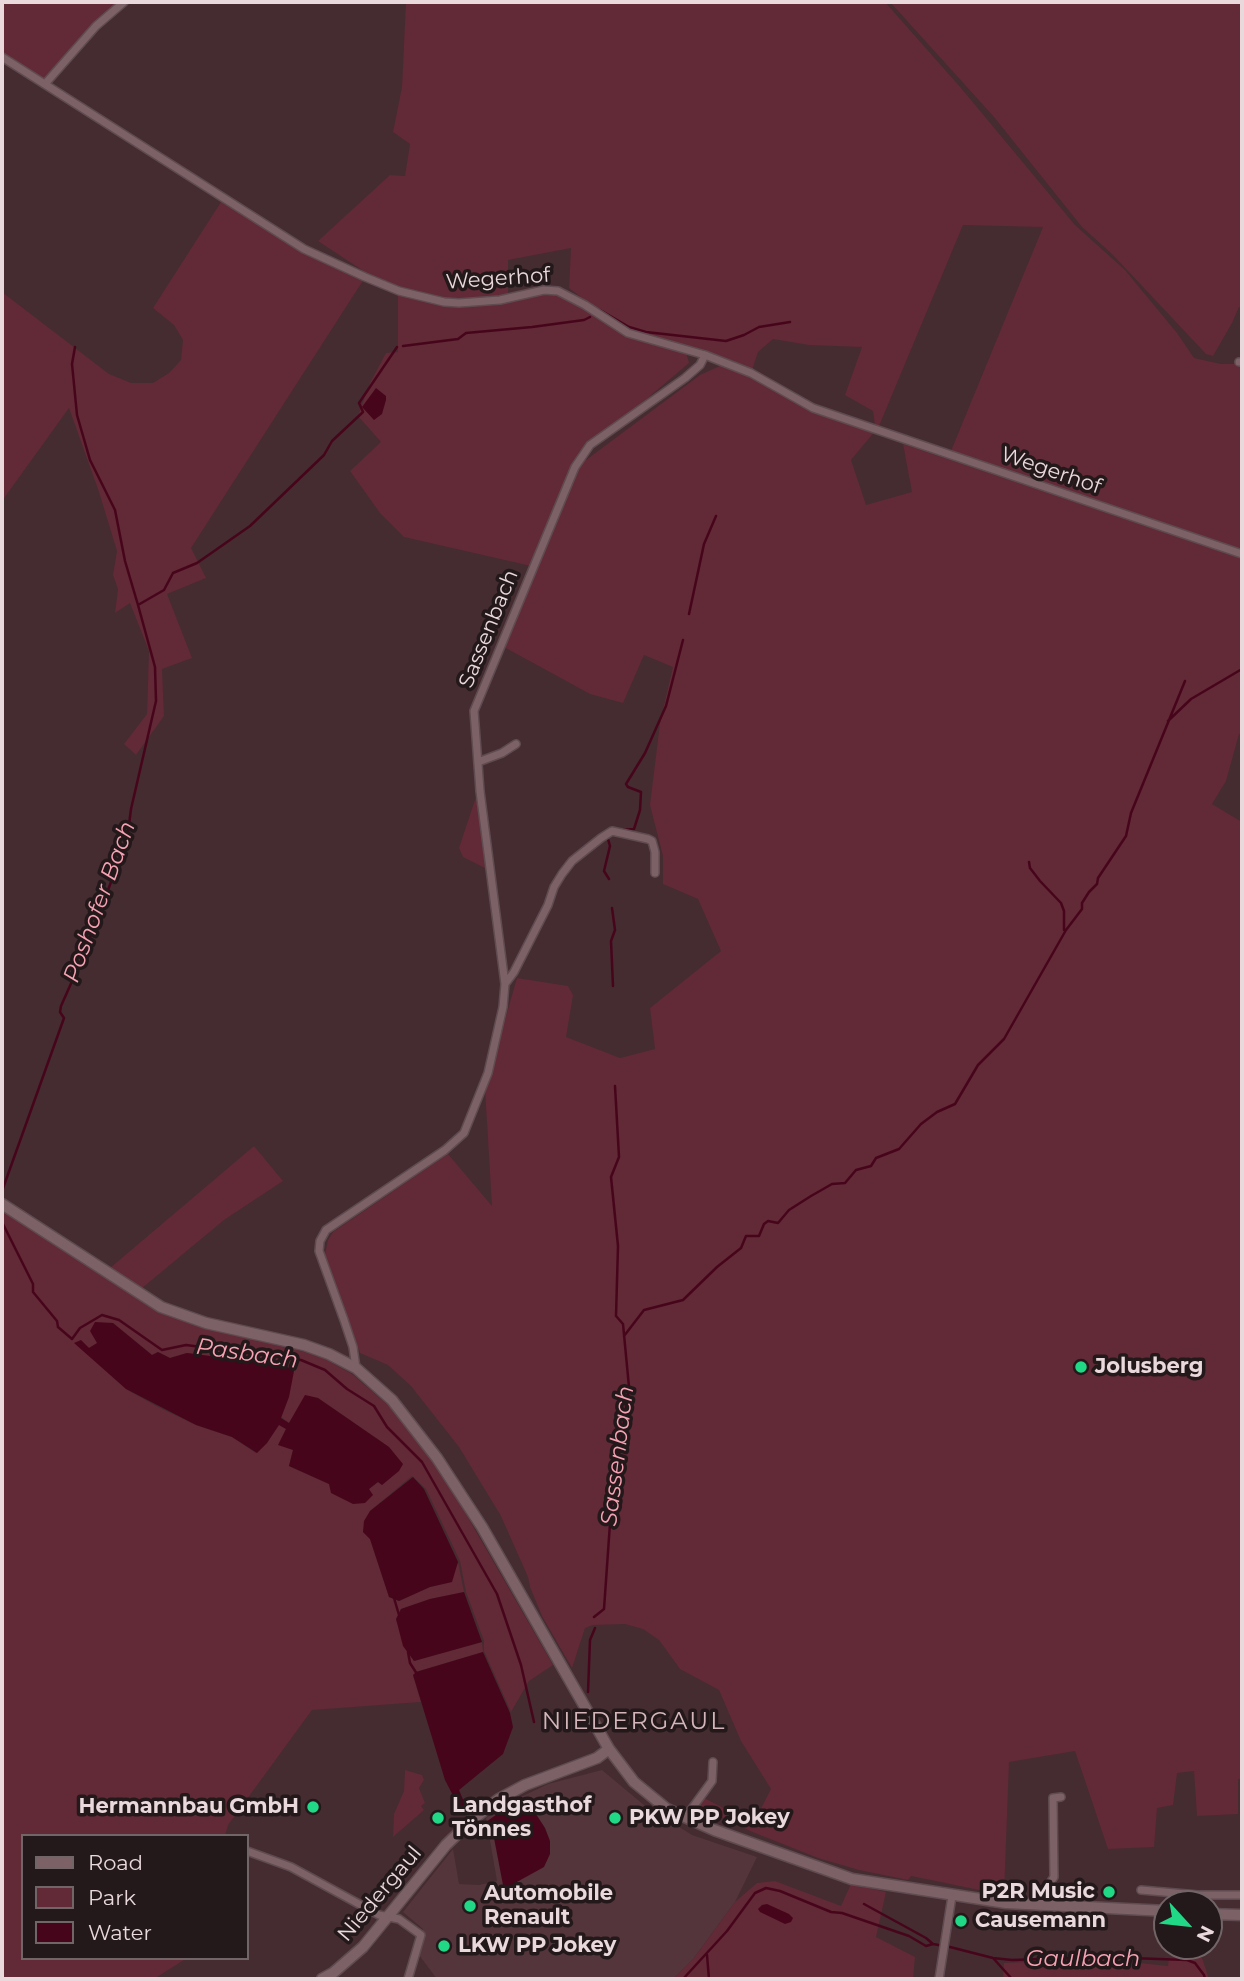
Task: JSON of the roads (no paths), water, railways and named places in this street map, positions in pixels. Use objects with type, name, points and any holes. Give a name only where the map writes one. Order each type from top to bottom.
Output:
[{"type":"main road","points":[[2,1205],[161,1307],[206,1323],[304,1345],[329,1354],[356,1368],[392,1400],[437,1458],[482,1527],[608,1749],[645,1792],[667,1809],[852,1879],[952,1896],[1041,1906],[1153,1910]]},
{"type":"main road","name":"Niedergaul","points":[[322,1979],[351,1958],[388,1918],[446,1845],[490,1806],[525,1785],[597,1758],[608,1749]]},
{"type":"main road","points":[[1223,1914],[1242,1915]]},
{"type":"street","points":[[45,84],[96,26],[124,2]]},
{"type":"street","name":"Wegerhof","points":[[2,57],[304,249],[399,291],[459,303],[500,300],[552,290],[585,305],[628,334],[705,355],[751,373],[813,408],[1242,554]]},
{"type":"street","name":"Sassenbach","points":[[356,1368],[353,1347],[319,1251],[320,1241],[326,1230],[445,1150],[464,1133],[488,1073],[503,1007],[505,984],[495,918],[474,711],[575,467],[590,445],[685,378],[700,365],[705,355]]},
{"type":"street","points":[[478,762],[502,753],[516,744]]},
{"type":"street","name":"Sassenbach","points":[[505,984],[514,972],[562,874],[572,861],[601,838],[612,831],[648,839],[655,852],[655,873]]},
{"type":"street","points":[[685,1818],[712,1781],[713,1762]]},
{"type":"street","points":[[1041,1906],[1041,1896],[1054,1877],[1053,1798],[1061,1797]]},
{"type":"street","points":[[248,1851],[291,1867],[379,1915],[399,1919],[421,1935],[408,1979]]},
{"type":"street","points":[[1141,1890],[1198,1895],[1242,1895]]},
{"type":"street","points":[[939,1979],[952,1896]]},
{"type":"water","points":[[376,388],[386,396],[386,400],[382,414],[374,420],[362,407]]},
{"type":"water","points":[[95,1322],[113,1323],[152,1355],[158,1352],[170,1358],[187,1353],[282,1364],[294,1371],[289,1397],[281,1418],[289,1423],[305,1395],[318,1398],[389,1447],[403,1464],[399,1471],[382,1485],[378,1482],[369,1489],[373,1495],[365,1503],[353,1504],[331,1493],[329,1484],[289,1466],[293,1450],[278,1445],[286,1429],[279,1425],[257,1453],[232,1437],[196,1425],[126,1389],[74,1343],[81,1340],[89,1348],[97,1343],[90,1331]]},
{"type":"water","points":[[413,1477],[424,1489],[458,1562],[452,1582],[430,1587],[399,1601],[389,1597],[370,1539],[363,1532],[364,1521],[370,1511]]},
{"type":"water","points":[[464,1592],[482,1642],[414,1661],[403,1646],[396,1619],[401,1609]]},
{"type":"water","points":[[483,1652],[510,1713],[513,1727],[503,1754],[459,1790],[467,1809],[462,1813],[445,1780],[413,1675]]},
{"type":"water","points":[[520,1803],[534,1811],[545,1828],[550,1841],[550,1854],[544,1867],[515,1883],[507,1894],[494,1838],[484,1832],[482,1825],[504,1809]]},
{"type":"water","points":[[767,1904],[789,1914],[793,1918],[791,1922],[785,1924],[760,1912],[758,1909]]},
{"type":"waterway","name":"Poshofer Bach","points":[[600,310],[629,327],[646,332],[726,341],[759,327],[790,322]]},
{"type":"waterway","name":"Poshofer Bach","points":[[403,346],[458,339],[466,333],[532,327],[590,317]]},
{"type":"waterway","points":[[75,347],[72,364],[77,415],[90,460],[115,510],[125,561],[138,605]]},
{"type":"waterway","name":"Poshofer Bach","points":[[2,1191],[64,1018],[60,1012],[61,1006],[127,840],[131,809],[156,701],[155,667],[138,605],[164,590],[173,573],[197,563],[250,526],[324,455],[332,441],[363,412],[359,403],[397,347]]},
{"type":"waterway","points":[[689,614],[704,544],[716,516]]},
{"type":"waterway","name":"Sassenbach","points":[[621,830],[634,829],[640,810],[641,792],[626,784],[645,753],[666,706],[683,640]]},
{"type":"waterway","points":[[1168,721],[1191,699],[1242,669]]},
{"type":"waterway","points":[[624,1336],[644,1310],[683,1300],[741,1248],[746,1236],[759,1236],[768,1221],[778,1223],[789,1210],[811,1196],[832,1184],[845,1183],[856,1170],[871,1166],[876,1158],[899,1149],[921,1124],[937,1112],[955,1104],[978,1065],[1004,1039],[1066,930],[1082,909],[1082,903],[1097,884],[1098,878],[1126,836],[1131,813],[1185,681]]},
{"type":"waterway","name":"Sassenbach","points":[[608,839],[610,846],[604,871],[609,879]]},
{"type":"waterway","points":[[1029,862],[1030,868],[1040,881],[1061,903],[1064,930]]},
{"type":"waterway","name":"Sassenbach","points":[[612,908],[615,930],[611,941],[613,986]]},
{"type":"waterway","name":"Sassenbach","points":[[594,1617],[604,1609],[611,1509],[629,1387],[623,1324],[616,1316],[618,1246],[611,1177],[619,1157],[615,1086]]},
{"type":"waterway","name":"Pasbach","points":[[2,1222],[33,1284],[33,1292],[57,1321],[58,1327],[72,1339],[80,1328],[102,1315],[119,1320],[162,1350],[186,1345],[301,1360],[325,1370],[347,1389],[374,1406],[387,1427],[422,1462],[497,1594],[521,1665],[534,1722]]},
{"type":"waterway","points":[[394,1598],[399,1615]]},
{"type":"waterway","name":"Sassenbach","points":[[588,1692],[590,1640],[595,1628]]},
{"type":"waterway","points":[[408,1652],[410,1663],[417,1674]]},
{"type":"waterway","name":"Gaulbach","points":[[683,1979],[727,1931],[755,1893],[766,1888],[909,1936],[926,1946],[933,1944],[950,1947],[993,1958],[1012,1979]]},
{"type":"waterway","name":"Pasbach","points":[[864,1904],[933,1944]]},
{"type":"waterway","points":[[707,1955],[709,1979]]},
{"type":"waterway","name":"Gaulbach","points":[[993,1958],[1012,1960],[1101,1957],[1187,1960],[1195,1963],[1205,1979]]},
{"type":"place","name":"Jolusberg","points":[[1081,1367]]},
{"type":"place","name":"Hermannbau GmbH","points":[[313,1807]]},
{"type":"place","name":"Landgasthof Tönnes","points":[[438,1818]]},
{"type":"place","name":"PKW PP Jokey","points":[[615,1818]]},
{"type":"place","name":"P2R Music","points":[[1109,1892]]},
{"type":"place","name":"Automobile Renault","points":[[470,1906]]},
{"type":"place","name":"Causemann","points":[[961,1921]]},
{"type":"place","name":"LKW PP Jokey","points":[[444,1946]]},
{"type":"district","name":"NIEDERGAUL","points":[[634,1722]]}]
